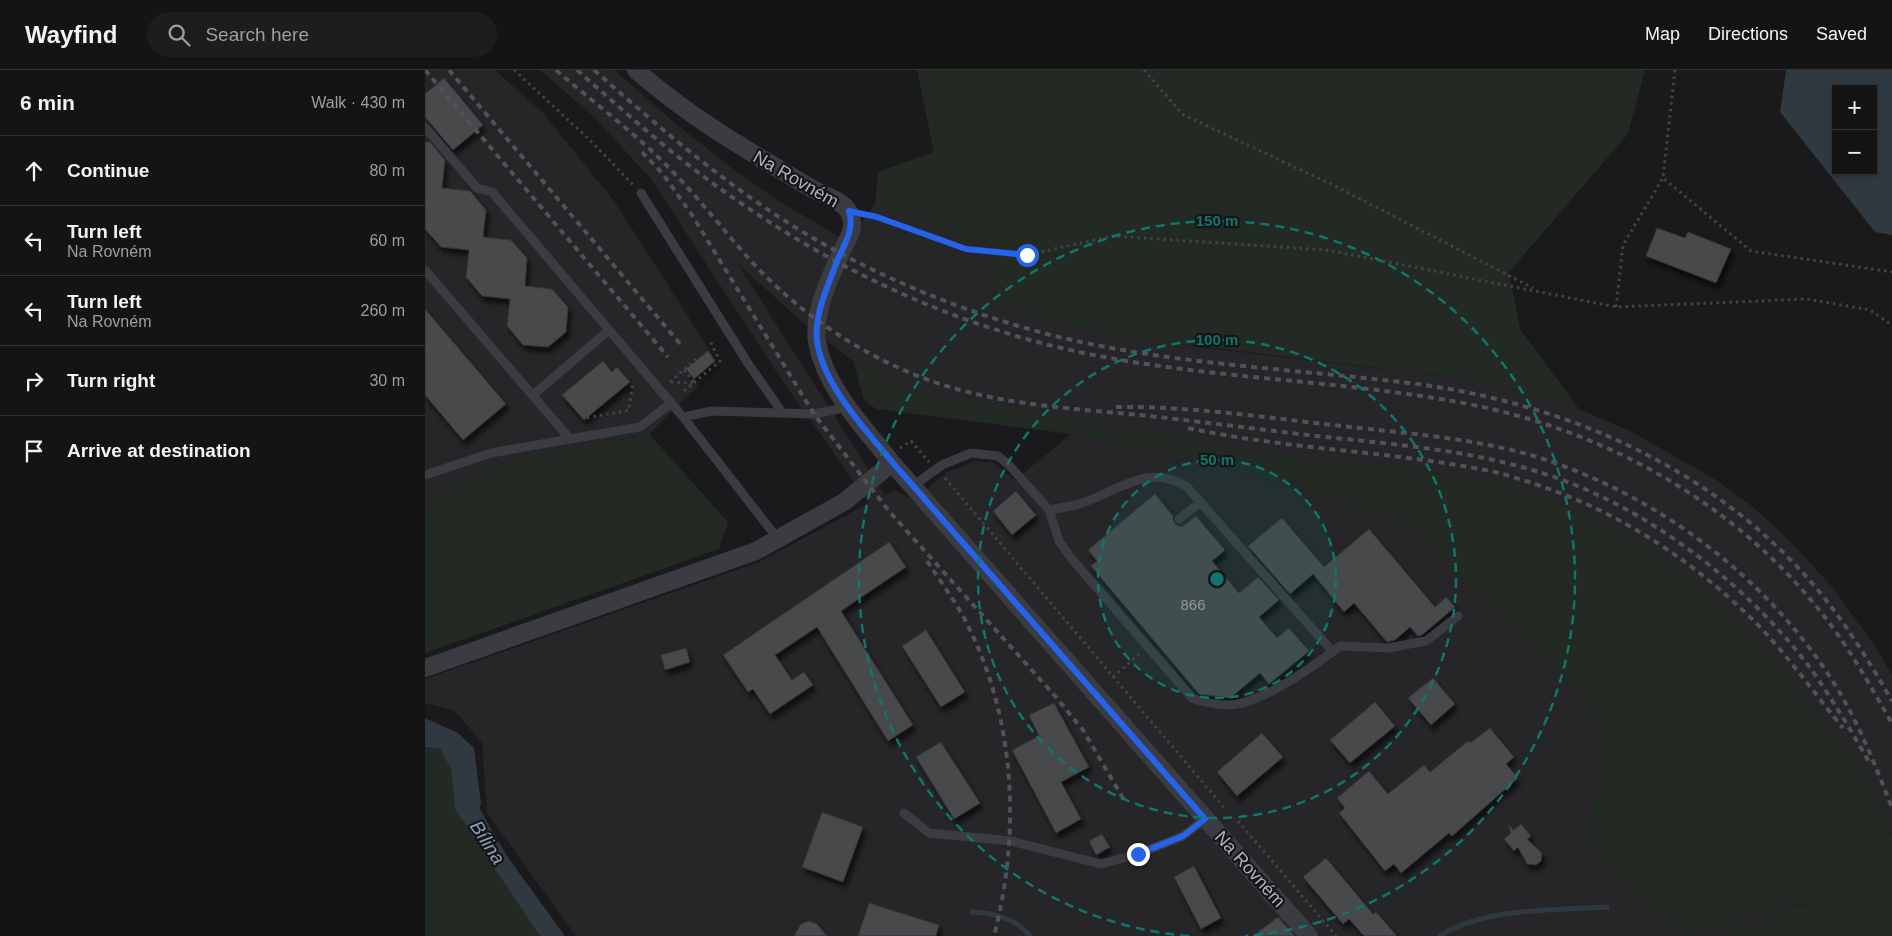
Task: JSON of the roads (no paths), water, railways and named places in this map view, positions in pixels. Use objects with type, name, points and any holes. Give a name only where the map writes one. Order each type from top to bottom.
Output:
[{"type":"street","name":"Na Rovném","points":[[636,70],[660,91],[729,140],[822,195],[841,203],[849,211],[851,230],[826,291],[818,321],[817,341],[822,361],[848,407],[896,456],[913,486],[1309,936]]},
{"type":"street","points":[[425,668],[756,551],[844,502],[896,456]]},
{"type":"lane","points":[[425,127],[477,188],[492,192],[683,417],[778,539]]},
{"type":"lane","points":[[641,193],[749,365],[782,412]]},
{"type":"lane","points":[[425,270],[570,439]]},
{"type":"lane","points":[[533,395],[609,330]]},
{"type":"lane","points":[[425,475],[491,453],[640,427],[671,403]]},
{"type":"lane","points":[[683,417],[711,411],[814,414],[848,407]]},
{"type":"lane","points":[[913,486],[942,465],[971,453],[998,456],[1010,466],[1049,510],[1059,541],[1071,558],[1193,699],[1208,704],[1229,706],[1249,700],[1297,678],[1340,646],[1388,648],[1426,641],[1458,616]]},
{"type":"lane","points":[[1049,510],[1076,505],[1145,477],[1173,478],[1187,487],[1201,502],[1332,651]]},
{"type":"lane","points":[[1179,519],[1201,502]]},
{"type":"lane","points":[[903,813],[929,834],[1011,841],[1101,864],[1138,854],[1183,836],[1205,819]]},
{"type":"water","points":[[1786,70],[1892,70],[1892,235],[1875,232],[1780,112]]},
{"type":"water","name":"Bílina","points":[[425,718],[458,733],[474,748],[481,804],[479,808],[507,856],[565,936],[540,936],[455,809],[451,769],[440,749],[425,747]]},
{"type":"waterway","points":[[1440,936],[1476,920],[1498,915],[1543,910],[1607,907]]},
{"type":"waterway","points":[[972,912],[1004,918],[1018,925],[1030,936]]},
{"type":"railway","points":[[425,70],[668,357]]},
{"type":"railway","points":[[449,70],[681,345]]},
{"type":"railway","points":[[556,70],[660,159],[694,194],[751,261],[788,297],[807,313],[850,342],[872,355],[918,376],[972,393],[999,399],[1393,444],[1480,457],[1537,471],[1600,496],[1668,535],[1700,558],[1760,611],[1787,639],[1811,669],[1869,762]]},
{"type":"railway","points":[[577,70],[687,164],[763,218],[842,265],[926,304],[969,321],[1057,347],[1106,357],[1204,372],[1353,387],[1452,401],[1508,413],[1563,430],[1616,452],[1667,479],[1715,510],[1759,546],[1800,587],[1836,632],[1892,723]]},
{"type":"railway","points":[[594,70],[658,126],[770,211],[803,232],[873,270],[947,302],[1059,337],[1148,354],[1417,384],[1476,394],[1533,409],[1589,428],[1643,453],[1694,482],[1742,516],[1786,555],[1835,612],[1861,649],[1892,701]]},
{"type":"railway","points":[[642,152],[663,174],[692,215],[814,414],[888,510],[1055,696],[1083,730],[1124,800]]},
{"type":"railway","points":[[1116,407],[1170,408],[1224,413],[1409,433],[1485,444],[1534,456],[1580,472],[1624,493],[1666,517],[1706,545],[1744,576],[1810,648],[1837,688],[1853,717],[1892,808]]},
{"type":"railway","points":[[1188,428],[1265,441],[1419,459],[1495,472],[1566,495],[1596,508],[1625,523],[1679,558],[1730,598],[1777,646],[1843,728]]},
{"type":"railway","points":[[927,561],[971,632],[986,668],[997,705],[1005,743],[1009,782],[1008,860],[994,936]]}]
